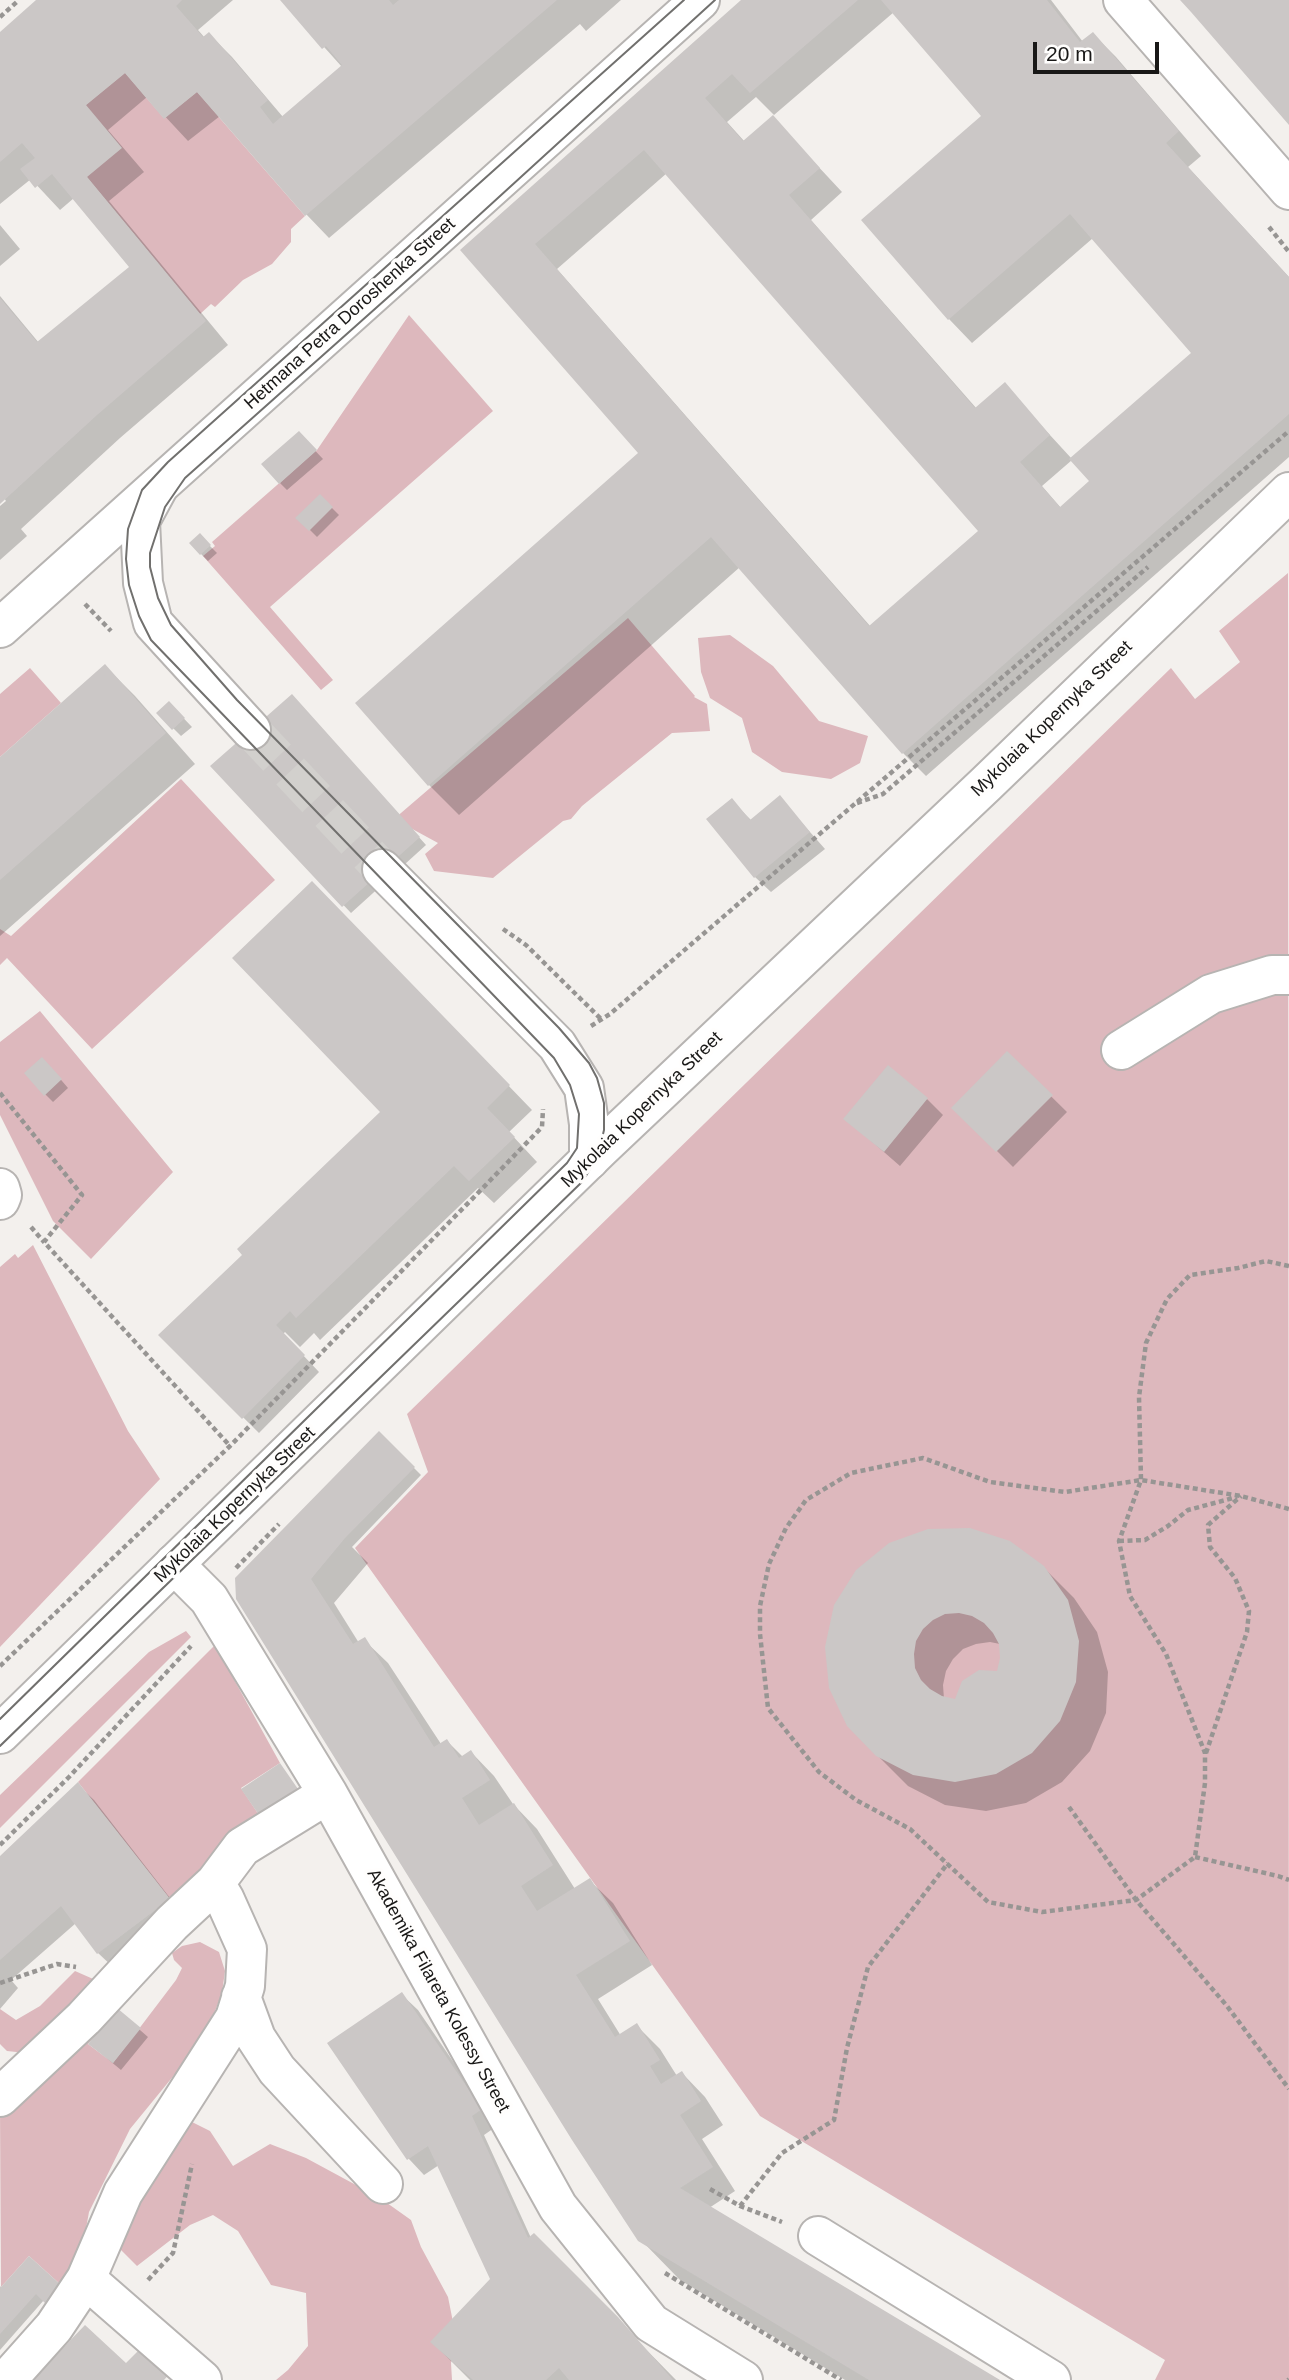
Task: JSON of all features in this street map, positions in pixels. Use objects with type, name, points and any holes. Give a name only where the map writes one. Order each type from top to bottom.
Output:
[{"type":"main road","name":"Hetmana Petra Doroshenka Street","points":[[0,628],[700,0]]},
{"type":"main road","points":[[1124,0],[1289,190]]},
{"type":"main road","points":[[159,485],[140,521],[143,583],[153,623],[251,730]]},
{"type":"main road","name":"Mykolaia Kopernyka Street","points":[[0,1734],[589,1160],[1289,492]]},
{"type":"main road","points":[[382,869],[557,1045],[584,1088],[589,1124],[589,1160]]},
{"type":"main road","points":[[1121,1050],[1211,994],[1272,975],[1289,975]]},
{"type":"main road","points":[[0,1188],[0,1200]]},
{"type":"main road","name":"Akademika Filareta Kolessy Street","points":[[174,1564],[209,1600],[328,1794],[558,2207],[651,2323],[743,2380]]},
{"type":"main road","points":[[0,2097],[84,2018],[172,1923],[215,1883],[242,1847],[328,1794]]},
{"type":"main road","points":[[12,2374],[54,2327],[86,2279],[123,2193],[235,2018],[245,1986],[247,1949],[215,1883]]},
{"type":"main road","points":[[241,1997],[256,2038],[277,2070],[383,2183]]},
{"type":"main road","points":[[818,2236],[1051,2380]]},
{"type":"main road","points":[[86,2279],[202,2380]]},
{"type":"path","points":[[0,17],[19,0]]},
{"type":"path","points":[[602,1020],[1289,431]]},
{"type":"path","points":[[852,805],[883,794],[1154,561]]},
{"type":"path","points":[[0,1093],[82,1195],[44,1242],[229,1446]]},
{"type":"path","points":[[0,1666],[229,1446],[476,1195],[542,1127],[543,1107]]},
{"type":"path","points":[[476,1195],[483,1202]]},
{"type":"path","points":[[1205,1753],[1166,1654],[1130,1596],[1119,1541],[1141,1480],[1139,1397],[1146,1343],[1167,1299],[1191,1275],[1266,1261],[1289,1266]]},
{"type":"path","points":[[1241,1496],[1208,1525],[1210,1548],[1235,1578],[1249,1611],[1247,1632],[1205,1753],[1205,1783],[1195,1857],[1136,1900],[1042,1912],[988,1902],[909,1829],[856,1801],[819,1772],[768,1708],[760,1634],[760,1606],[769,1564],[786,1528],[806,1500],[851,1473],[923,1458],[990,1482],[1065,1492],[1141,1480],[1241,1496],[1289,1509]]},
{"type":"path","points":[[1119,1541],[1145,1540],[1188,1510],[1241,1496]]},
{"type":"path","points":[[0,1845],[69,1777],[200,1637]]},
{"type":"path","points":[[1069,1807],[1136,1900],[1227,2006],[1289,2090]]},
{"type":"path","points":[[1195,1857],[1289,1880]]},
{"type":"path","points":[[710,2189],[740,2206],[782,2153],[834,2120],[847,2048],[868,1967],[948,1863]]},
{"type":"path","points":[[0,1983],[57,1964],[124,1974]]},
{"type":"path","points":[[122,2309],[173,2253],[193,2160]]},
{"type":"shaded area","points":[[125,73],[164,118],[197,92],[305,216],[291,229],[291,242],[272,264],[243,280],[215,307],[211,304],[200,314],[87,177],[86,105]]},
{"type":"shaded area","points":[[409,315],[493,411],[270,607],[333,680],[321,690],[203,556],[215,546],[212,542],[317,450]]},
{"type":"shaded area","points":[[1288,573],[1289,2380],[1155,2380],[1165,2360],[760,2116],[355,1548],[428,1472],[407,1414],[1171,668],[1195,699],[1240,662],[1219,631]]},
{"type":"shaded area","points":[[628,618],[694,697],[707,704],[710,731],[672,733],[582,806],[571,819],[563,821],[493,878],[434,871],[425,854],[438,843],[394,819]]},
{"type":"shaded area","points":[[730,635],[773,666],[819,721],[868,736],[860,763],[831,779],[782,772],[752,752],[742,718],[710,698],[701,672],[698,638]]},
{"type":"shaded area","points":[[30,668],[61,703],[0,757],[0,694]]},
{"type":"shaded area","points":[[181,779],[275,880],[92,1049],[7,958],[0,965],[0,929],[11,936]]},
{"type":"shaded area","points":[[40,1011],[173,1172],[91,1259],[53,1221],[0,1115],[0,1042]]},
{"type":"shaded area","points":[[33,1245],[128,1431],[160,1479],[0,1647],[0,1267],[15,1254],[18,1258]]},
{"type":"shaded area","points":[[186,1631],[191,1637],[0,1828],[0,1795],[149,1652]]},
{"type":"shaded area","points":[[215,1645],[280,1763],[241,1788],[259,1815],[170,1899],[78,1782]]},
{"type":"shaded area","points":[[200,1942],[219,1952],[225,1971],[222,1993],[212,2019],[184,2063],[130,2129],[89,2212],[83,2245],[61,2285],[29,2256],[1,2287],[0,2108],[117,2008],[88,2044],[113,2063],[176,1980],[182,1968],[174,1960],[172,1953],[182,1946]]},
{"type":"shaded area","points":[[75,1971],[100,1982],[26,2053],[7,2051],[0,2044],[0,2009],[16,2020],[40,2006]]},
{"type":"shaded area","points":[[180,2116],[210,2131],[233,2166],[270,2144],[306,2158],[380,2198],[411,2220],[421,2247],[448,2297],[456,2337],[451,2363],[452,2380],[276,2380],[308,2346],[306,2293],[271,2285],[238,2231],[213,2215],[190,2225],[137,2266],[116,2245]]},
{"type":"building","points":[[36,0],[182,0],[176,6],[203,37],[209,32],[268,100],[260,107],[273,124],[342,65],[326,46],[322,49],[280,0],[389,0],[393,5],[399,0],[557,0],[305,216],[197,92],[164,119],[125,73],[86,105],[122,148],[87,177],[206,321],[97,415],[0,504],[0,298],[37,342],[129,267],[52,174],[35,188],[20,169],[35,158],[22,143],[0,162],[0,32]]},
{"type":"building","points":[[741,0],[858,0],[750,93],[732,74],[705,98],[743,141],[773,115],[820,168],[789,195],[975,408],[1005,382],[1050,435],[1020,462],[1060,507],[1089,481],[1069,459],[1191,353],[1070,214],[948,320],[861,220],[981,116],[881,0],[1047,0],[1080,42],[1093,32],[1179,131],[1166,143],[1289,277],[1289,414],[902,754],[711,537],[428,786],[355,703],[638,453],[460,250]],"holes":[[[644,150],[978,531],[869,626],[535,244]]]},
{"type":"building","points":[[1180,0],[1289,0],[1289,125],[1191,12]]},
{"type":"building","points":[[299,431],[317,450],[279,484],[261,464]]},
{"type":"building","points":[[320,494],[333,507],[309,531],[295,518]]},
{"type":"building","points":[[200,533],[211,545],[200,555],[189,543]]},
{"type":"building","points":[[105,664],[166,733],[0,880],[0,757]]},
{"type":"building","points":[[292,694],[420,837],[342,907],[210,766]]},
{"type":"building","points":[[169,701],[185,718],[172,730],[156,713]]},
{"type":"building","points":[[780,795],[810,832],[754,878],[706,819],[732,798],[750,820]]},
{"type":"building","points":[[312,881],[510,1085],[487,1108],[515,1137],[469,1181],[454,1166],[296,1318],[290,1311],[276,1325],[305,1355],[242,1419],[158,1335],[242,1255],[237,1249],[380,1112],[232,958]]},
{"type":"building","points":[[1007,1051],[1053,1095],[996,1152],[951,1108]]},
{"type":"building","points":[[42,1057],[62,1079],[44,1096],[24,1073]]},
{"type":"building","points":[[888,1065],[928,1098],[884,1152],[843,1119]]},
{"type":"building","points":[[379,1431],[415,1467],[345,1538],[311,1579],[353,1644],[365,1637],[434,1747],[447,1739],[459,1758],[471,1750],[490,1780],[462,1798],[479,1825],[514,1803],[553,1865],[521,1886],[537,1911],[590,1878],[630,1941],[576,1975],[615,2037],[637,2023],[660,2060],[650,2066],[661,2084],[682,2071],[701,2101],[680,2115],[713,2167],[680,2188],[1000,2380],[869,2380],[638,2241],[572,2140],[236,1599],[235,1578]]},
{"type":"building","points":[[970,1528],[1010,1541],[1044,1566],[1068,1600],[1079,1641],[1076,1682],[1060,1721],[1032,1753],[996,1774],[955,1782],[913,1775],[876,1756],[847,1726],[829,1688],[825,1647],[834,1605],[856,1570],[889,1543],[928,1529]],"holes":[[[945,1614],[972,1616],[984,1623],[999,1644],[997,1671],[979,1670],[962,1681],[955,1699],[942,1696],[921,1680],[915,1668],[916,1641],[923,1629]]]},
{"type":"building","points":[[280,1763],[298,1789],[259,1815],[241,1789]]},
{"type":"building","points":[[78,1782],[170,1899],[97,1954],[61,1906],[0,1960],[0,1856]]},
{"type":"building","points":[[402,1992],[482,2109],[472,2116],[528,2238],[534,2233],[618,2317],[673,2380],[569,2380],[559,2368],[546,2380],[473,2380],[430,2342],[490,2279],[428,2146],[407,2160],[327,2043]]},
{"type":"building","points":[[117,2008],[141,2028],[113,2063],[88,2044]]},
{"type":"building","points":[[29,2256],[61,2285],[45,2303],[36,2294],[0,2334],[0,2286]]},
{"type":"building","points":[[85,2325],[126,2363],[145,2344],[173,2370],[164,2380],[32,2380]]},
{"type":"tunnel","points":[[251,730],[382,869]]},
{"type":"tram line","points":[[0,1719],[567,1163],[577,1148],[579,1114],[570,1085],[554,1058],[151,640],[139,616],[129,585],[126,559],[128,529],[142,490],[168,462],[684,0]]},
{"type":"tram line","points":[[0,1746],[583,1181],[598,1155],[604,1130],[604,1103],[597,1078],[589,1063],[559,1028],[237,700],[171,625],[158,598],[150,567],[150,553],[165,507],[185,478],[431,259],[715,0]]}]
